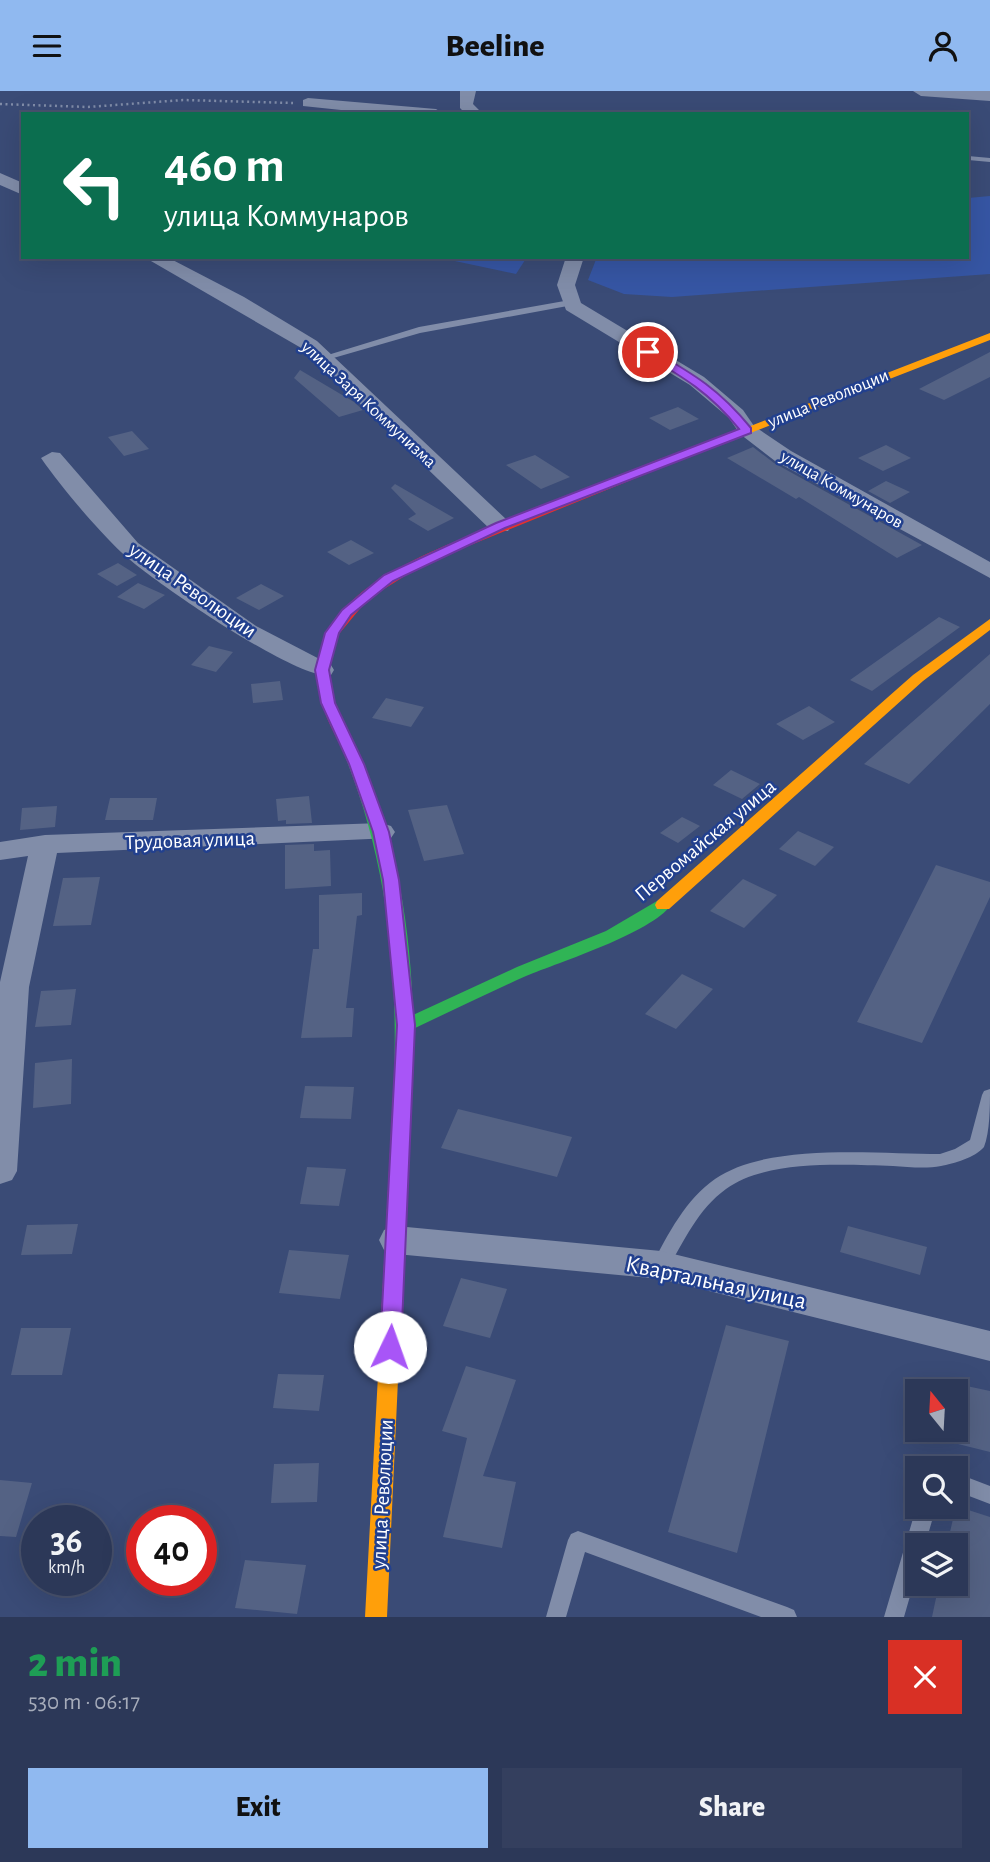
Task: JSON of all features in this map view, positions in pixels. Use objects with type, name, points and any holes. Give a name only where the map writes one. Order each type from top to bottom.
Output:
[{"type":"street","points":[[468,91],[465,104],[473,112]]},
{"type":"street","points":[[921,91],[990,96]]},
{"type":"street","points":[[308,103],[413,112]]},
{"type":"street","points":[[0,178],[21,189]]},
{"type":"street","name":"улица Заря Коммунизма","points":[[157,259],[237,301],[310,345],[500,526]]},
{"type":"street","points":[[570,303],[566,285],[574,259]]},
{"type":"street","name":"улица Коммунаров","points":[[570,303],[580,312],[697,381],[736,414],[747,430],[794,463],[990,571]]},
{"type":"street","name":"улица Революции","points":[[376,1617],[406,1025],[391,880],[381,832],[357,764],[328,703],[322,670],[332,633],[363,596],[419,561],[500,526],[990,336]]},
{"type":"street","name":"улица Революции","points":[[52,458],[130,548],[247,631],[322,670]]},
{"type":"street","name":"Первомайская улица","points":[[406,1025],[524,971],[588,948],[634,926],[670,900],[759,823],[918,678],[990,623]]},
{"type":"street","name":"Трудовая улица","points":[[0,851],[45,844],[381,832]]},
{"type":"street","points":[[0,1171],[14,987],[45,844]]},
{"type":"street","name":"Квартальная улица","points":[[396,1240],[661,1265],[715,1276],[990,1346]]},
{"type":"lane","points":[[969,158],[990,160]]},
{"type":"lane","points":[[323,358],[419,330],[570,303]]},
{"type":"lane","points":[[661,1265],[701,1200],[725,1181],[747,1171],[781,1163],[940,1160],[960,1154],[977,1144],[990,1095]]},
{"type":"lane","points":[[968,1487],[990,1495]]},
{"type":"lane","points":[[894,1617],[923,1519]]},
{"type":"lane","points":[[556,1617],[578,1541],[787,1617]]},
{"type":"path","points":[[0,104],[89,107],[183,100],[308,103]]},
{"type":"shaded area","points":[[990,196],[990,274],[672,297],[624,294],[588,280],[596,259],[969,259],[969,198]]},
{"type":"shaded area","points":[[445,259],[526,259],[516,274]]},
{"type":"building","points":[[990,352],[990,377],[944,400],[919,389]]},
{"type":"building","points":[[300,370],[363,410],[339,417],[294,378]]},
{"type":"building","points":[[678,407],[699,419],[670,430],[649,418]]},
{"type":"building","points":[[132,431],[149,449],[124,456],[108,437]]},
{"type":"building","points":[[886,445],[911,458],[883,471],[858,458]]},
{"type":"building","points":[[753,447],[774,463],[922,545],[897,558],[799,497],[796,499],[727,458]]},
{"type":"building","points":[[535,455],[570,477],[541,489],[506,465]]},
{"type":"building","points":[[886,481],[910,492],[890,503],[868,491]]},
{"type":"building","points":[[395,484],[454,518],[428,531],[408,519],[416,514],[391,488]]},
{"type":"building","points":[[351,540],[374,553],[349,565],[327,552]]},
{"type":"building","points":[[118,563],[137,575],[117,586],[97,574]]},
{"type":"building","points":[[138,583],[165,595],[144,609],[117,597]]},
{"type":"building","points":[[261,584],[284,596],[259,610],[236,598]]},
{"type":"building","points":[[939,617],[960,627],[872,691],[850,680]]},
{"type":"building","points":[[209,646],[233,652],[216,672],[191,665]]},
{"type":"building","points":[[990,654],[990,704],[909,784],[864,764]]},
{"type":"building","points":[[280,681],[283,700],[253,703],[251,684]]},
{"type":"building","points":[[386,698],[424,707],[411,727],[372,718]]},
{"type":"building","points":[[809,706],[835,722],[803,740],[776,724]]},
{"type":"building","points":[[731,770],[760,784],[742,799],[713,785]]},
{"type":"building","points":[[309,796],[312,823],[286,824],[286,820],[278,821],[276,799]]},
{"type":"building","points":[[110,798],[157,798],[153,820],[105,820]]},
{"type":"building","points":[[447,805],[464,854],[424,861],[408,810]]},
{"type":"building","points":[[57,806],[55,827],[20,830],[22,808]]},
{"type":"building","points":[[682,817],[700,826],[678,843],[660,833]]},
{"type":"building","points":[[798,831],[834,847],[815,866],[779,849]]},
{"type":"building","points":[[314,844],[314,851],[330,850],[331,886],[285,889],[285,845]]},
{"type":"building","points":[[936,865],[990,882],[990,897],[922,1043],[857,1022]]},
{"type":"building","points":[[100,877],[91,925],[53,926],[63,878]]},
{"type":"building","points":[[743,879],[777,895],[744,928],[710,911]]},
{"type":"building","points":[[362,893],[362,915],[357,916],[346,1008],[354,1008],[352,1037],[301,1038],[313,949],[319,949],[319,895]]},
{"type":"building","points":[[682,974],[713,989],[676,1029],[645,1014]]},
{"type":"building","points":[[76,989],[71,1025],[35,1027],[41,991]]},
{"type":"building","points":[[72,1059],[71,1104],[33,1108],[35,1063]]},
{"type":"building","points":[[305,1086],[354,1087],[351,1119],[300,1118]]},
{"type":"building","points":[[458,1109],[572,1137],[557,1177],[441,1148]]},
{"type":"building","points":[[307,1167],[346,1169],[339,1206],[300,1204]]},
{"type":"building","points":[[78,1224],[72,1254],[21,1255],[27,1225]]},
{"type":"building","points":[[848,1226],[927,1247],[920,1275],[840,1252]]},
{"type":"building","points":[[289,1250],[349,1255],[340,1299],[279,1293]]},
{"type":"building","points":[[461,1278],[507,1289],[490,1338],[443,1326]]},
{"type":"building","points":[[726,1325],[789,1341],[737,1553],[668,1532]]},
{"type":"building","points":[[21,1328],[71,1328],[62,1375],[11,1375]]},
{"type":"building","points":[[466,1366],[516,1380],[483,1476],[516,1482],[502,1548],[443,1537],[467,1438],[442,1431]]},
{"type":"building","points":[[278,1374],[324,1375],[319,1411],[273,1408]]},
{"type":"building","points":[[968,1386],[990,1391],[990,1452],[954,1443],[968,1442]]},
{"type":"building","points":[[319,1463],[317,1502],[271,1503],[274,1464]]},
{"type":"building","points":[[0,1480],[32,1483],[25,1505],[21,1505],[21,1520],[16,1537],[0,1536]]},
{"type":"building","points":[[968,1510],[990,1517],[990,1617],[932,1617],[936,1596],[968,1596],[968,1533],[950,1533],[953,1519],[968,1519]]},
{"type":"building","points":[[245,1560],[306,1565],[297,1614],[235,1608]]},
{"type":"traffic: fast","points":[[347,744],[377,823],[395,907],[404,993],[403,1078]]},
{"type":"traffic: fast","points":[[406,1025],[523,971],[612,935],[663,905]]},
{"type":"traffic: slow","points":[[669,460],[990,336]]},
{"type":"traffic: slow","points":[[663,905],[918,678],[990,623]]},
{"type":"traffic: slow","points":[[376,1617],[403,1078]]},
{"type":"traffic: jam","points":[[347,744],[328,703],[322,670],[332,633],[363,596],[419,561],[669,460]]},
{"type":"route","points":[[390,1347],[406,1025],[404,1001],[391,880],[381,832],[357,764],[328,703],[322,670],[332,633],[346,613],[363,596],[419,561],[500,526],[747,430],[721,399],[697,381],[648,352]]}]
